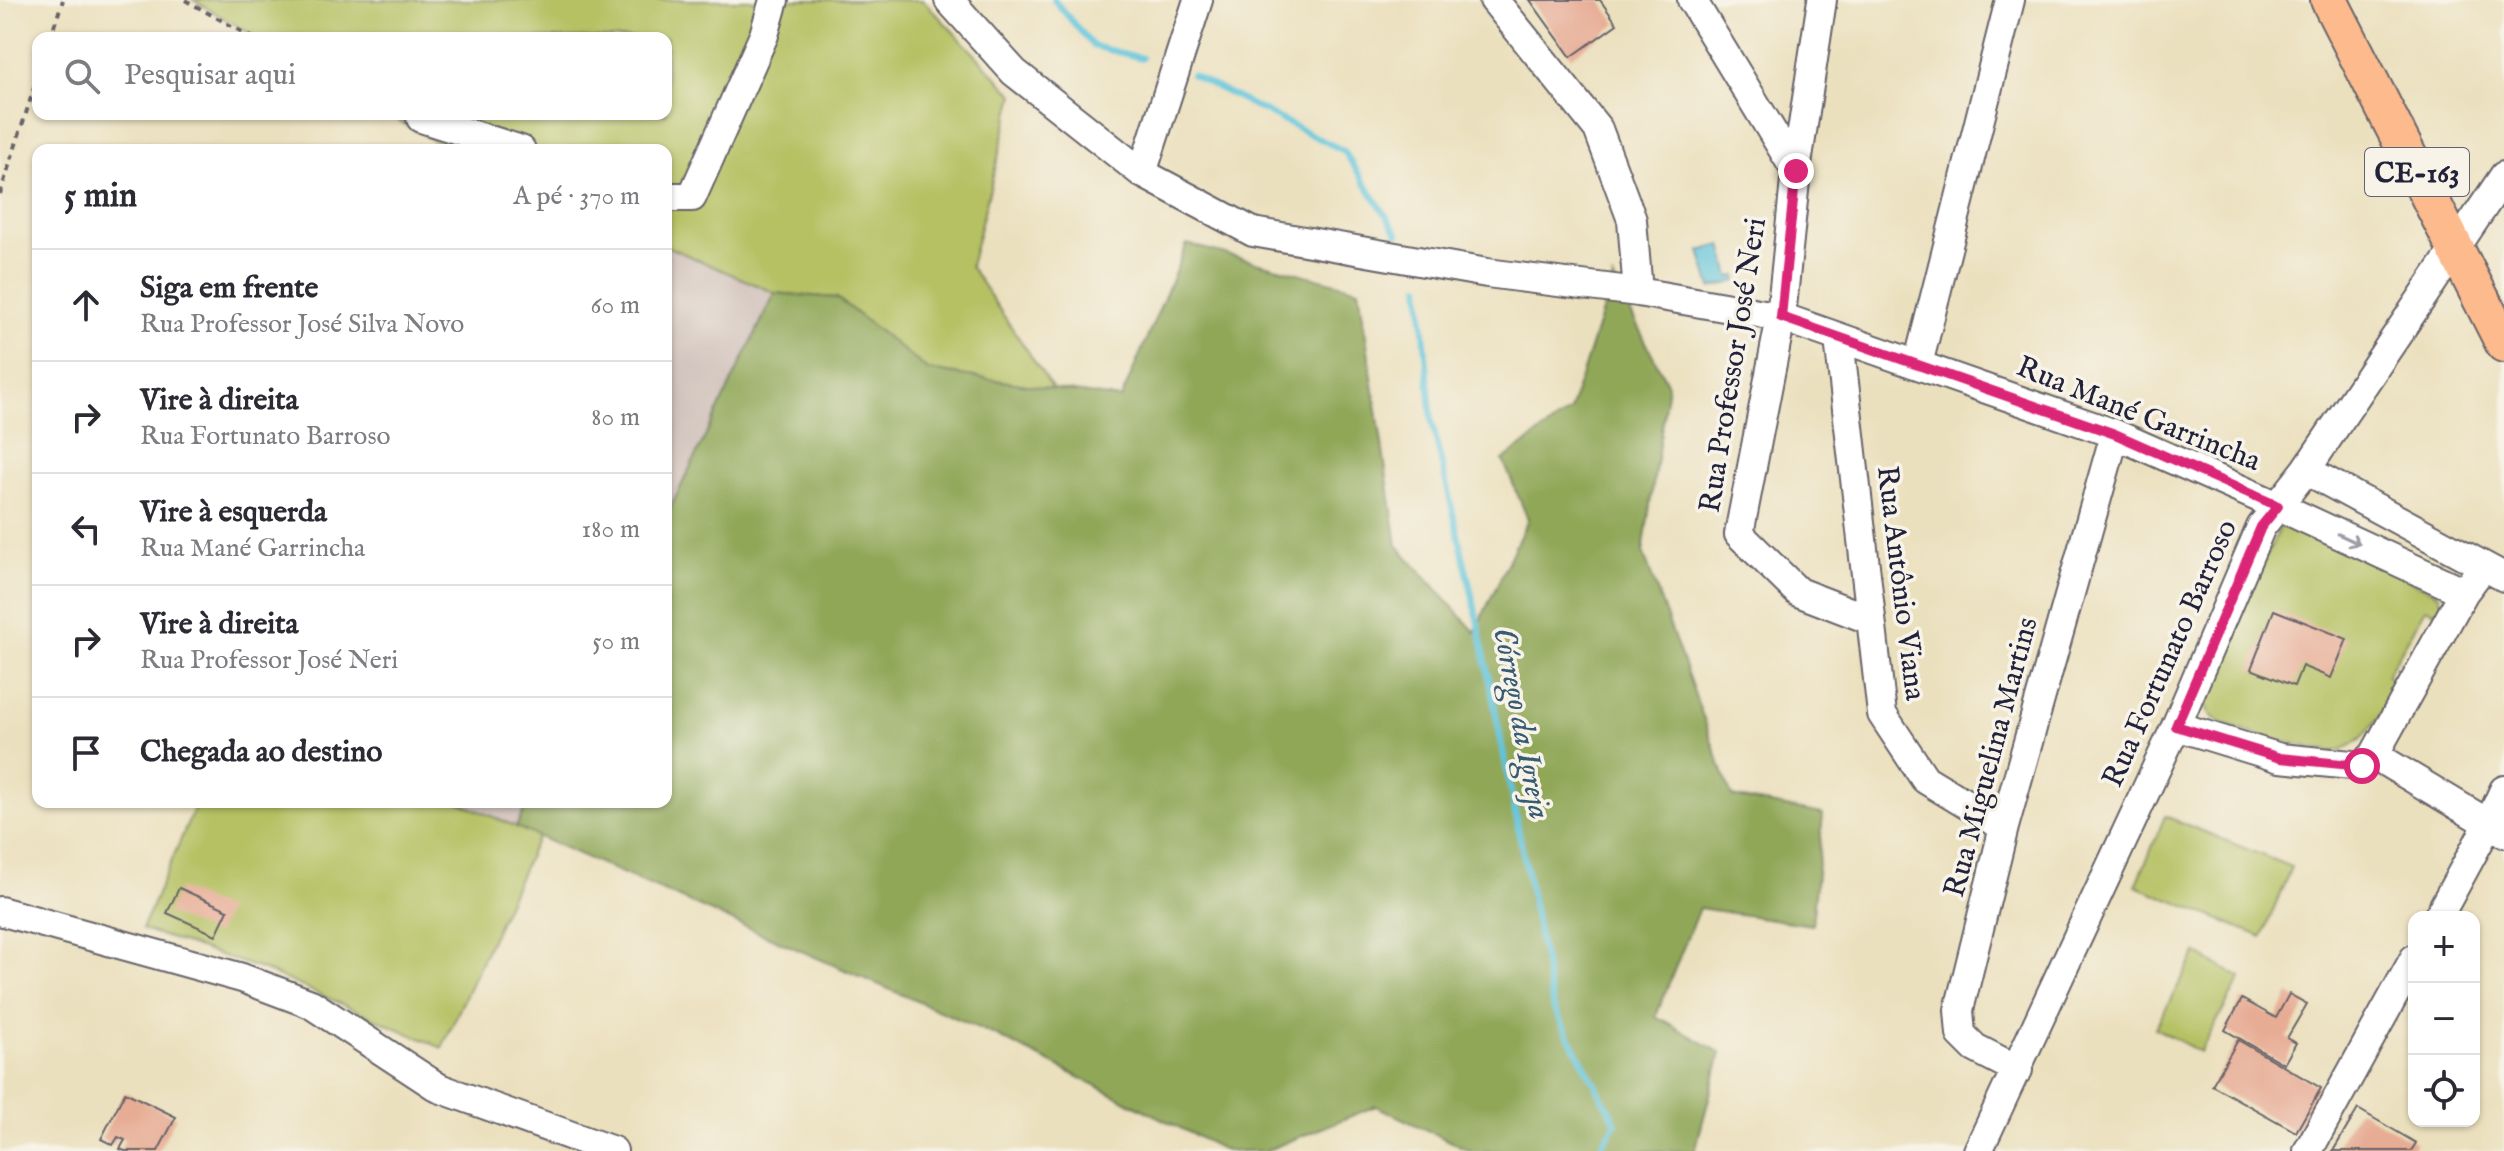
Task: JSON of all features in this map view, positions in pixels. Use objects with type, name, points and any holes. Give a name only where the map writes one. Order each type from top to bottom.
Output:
[{"type":"main road","name":"CE-163","points":[[2329,0],[2504,344]]},
{"type":"street","points":[[672,197],[692,197],[764,35],[774,0]]},
{"type":"street","name":"Rua Mané Garrincha","points":[[949,0],[1014,72],[1142,173],[1253,232],[1487,273],[1638,292],[1781,317],[2115,434],[2464,592]]},
{"type":"street","points":[[1142,173],[1198,0]]},
{"type":"street","points":[[1494,0],[1598,129],[1632,220],[1638,292]]},
{"type":"street","points":[[1692,0],[1796,171]]},
{"type":"street","points":[[1918,364],[2010,0]]},
{"type":"street","name":"Rua Professor José Neri","points":[[1818,4],[1781,317],[1739,534],[1798,592],[1871,620]]},
{"type":"street","points":[[427,120],[502,144]]},
{"type":"street","name":"Rua Fortunato Barroso","points":[[1978,1151],[2176,726],[2261,527],[2306,470],[2504,176]]},
{"type":"street","name":"Rua Antônio Viana","points":[[1839,339],[1882,714],[1925,779],[2004,827]]},
{"type":"street","name":"Rua Miguelina Martins","points":[[2018,1070],[1975,1048],[1961,1034],[1959,1010],[2004,827],[2115,434]]},
{"type":"street","points":[[2176,726],[2280,758],[2362,766],[2374,755],[2464,592],[2494,572],[2306,470]]},
{"type":"street","points":[[2374,755],[2496,829]]},
{"type":"street","points":[[2442,911],[2496,829],[2504,790]]},
{"type":"street","points":[[0,911],[242,978],[311,1004],[439,1088],[613,1151]]},
{"type":"street","points":[[2308,1151],[2408,970]]},
{"type":"path","points":[[52,32],[63,0]]},
{"type":"path","points":[[185,0],[242,32]]},
{"type":"path","points":[[0,194],[32,95]]},
{"type":"shaded area","points":[[672,249],[775,293],[672,505]]},
{"type":"shaded area","points":[[472,808],[525,808],[516,827]]},
{"type":"green space","points":[[193,0],[923,0],[1014,95],[970,266],[1053,389],[928,370],[837,298],[775,293],[672,249],[672,144],[439,144],[397,120],[672,120],[672,32],[248,32]]},
{"type":"green space","points":[[1187,244],[1359,289],[1397,545],[1475,632],[1528,519],[1503,460],[1570,411],[1613,278],[1668,385],[1643,552],[1732,797],[1823,814],[1812,925],[1699,908],[1656,1016],[1721,1053],[1695,1151],[1471,1151],[1376,1106],[1265,1151],[1226,1151],[997,1036],[516,827],[525,808],[672,808],[672,505],[775,293],[837,298],[928,370],[1121,399]]},
{"type":"green space","points":[[2286,522],[2439,594],[2442,604],[2439,614],[2426,608],[2387,675],[2397,685],[2372,727],[2355,743],[2333,752],[2235,728],[2213,717],[2205,704],[2206,688],[2279,529]]},
{"type":"green space","points":[[194,808],[472,808],[538,836],[442,1048],[264,970],[142,929]]},
{"type":"green space","points":[[2165,816],[2291,867],[2262,937],[2136,886]]},
{"type":"green space","points":[[2196,953],[2241,978],[2200,1052],[2155,1028]]},
{"type":"water","points":[[1722,245],[1730,277],[1736,276],[1737,281],[1711,288],[1700,251]]},
{"type":"building","points":[[1530,0],[1600,0],[1617,24],[1571,57]]},
{"type":"building","points":[[2274,610],[2347,639],[2331,678],[2302,666],[2294,686],[2251,669]]},
{"type":"building","points":[[179,888],[228,910],[216,935],[167,913]]},
{"type":"building","points":[[2289,994],[2307,1004],[2287,1038],[2296,1043],[2284,1064],[2225,1030],[2242,999],[2276,1018]]},
{"type":"building","points":[[2238,1040],[2321,1088],[2296,1132],[2212,1085]]},
{"type":"building","points":[[125,1092],[176,1117],[158,1151],[125,1151],[120,1149],[125,1140],[118,1137],[113,1145],[101,1139]]},
{"type":"building","points":[[2358,1109],[2416,1143],[2411,1151],[2333,1151]]},
{"type":"waterway","name":"Córrego da Igreja","points":[[1054,0],[1093,46],[1142,58]]},
{"type":"waterway","name":"Córrego da Igreja","points":[[1192,75],[1344,151],[1398,234]]},
{"type":"waterway","name":"Córrego da Igreja","points":[[1420,286],[1432,422],[1475,607],[1553,1007],[1616,1123],[1598,1151]]},
{"type":"route","points":[[1796,171],[1781,317],[2115,434],[2278,506],[2261,527],[2176,726],[2280,758],[2362,766]]}]
